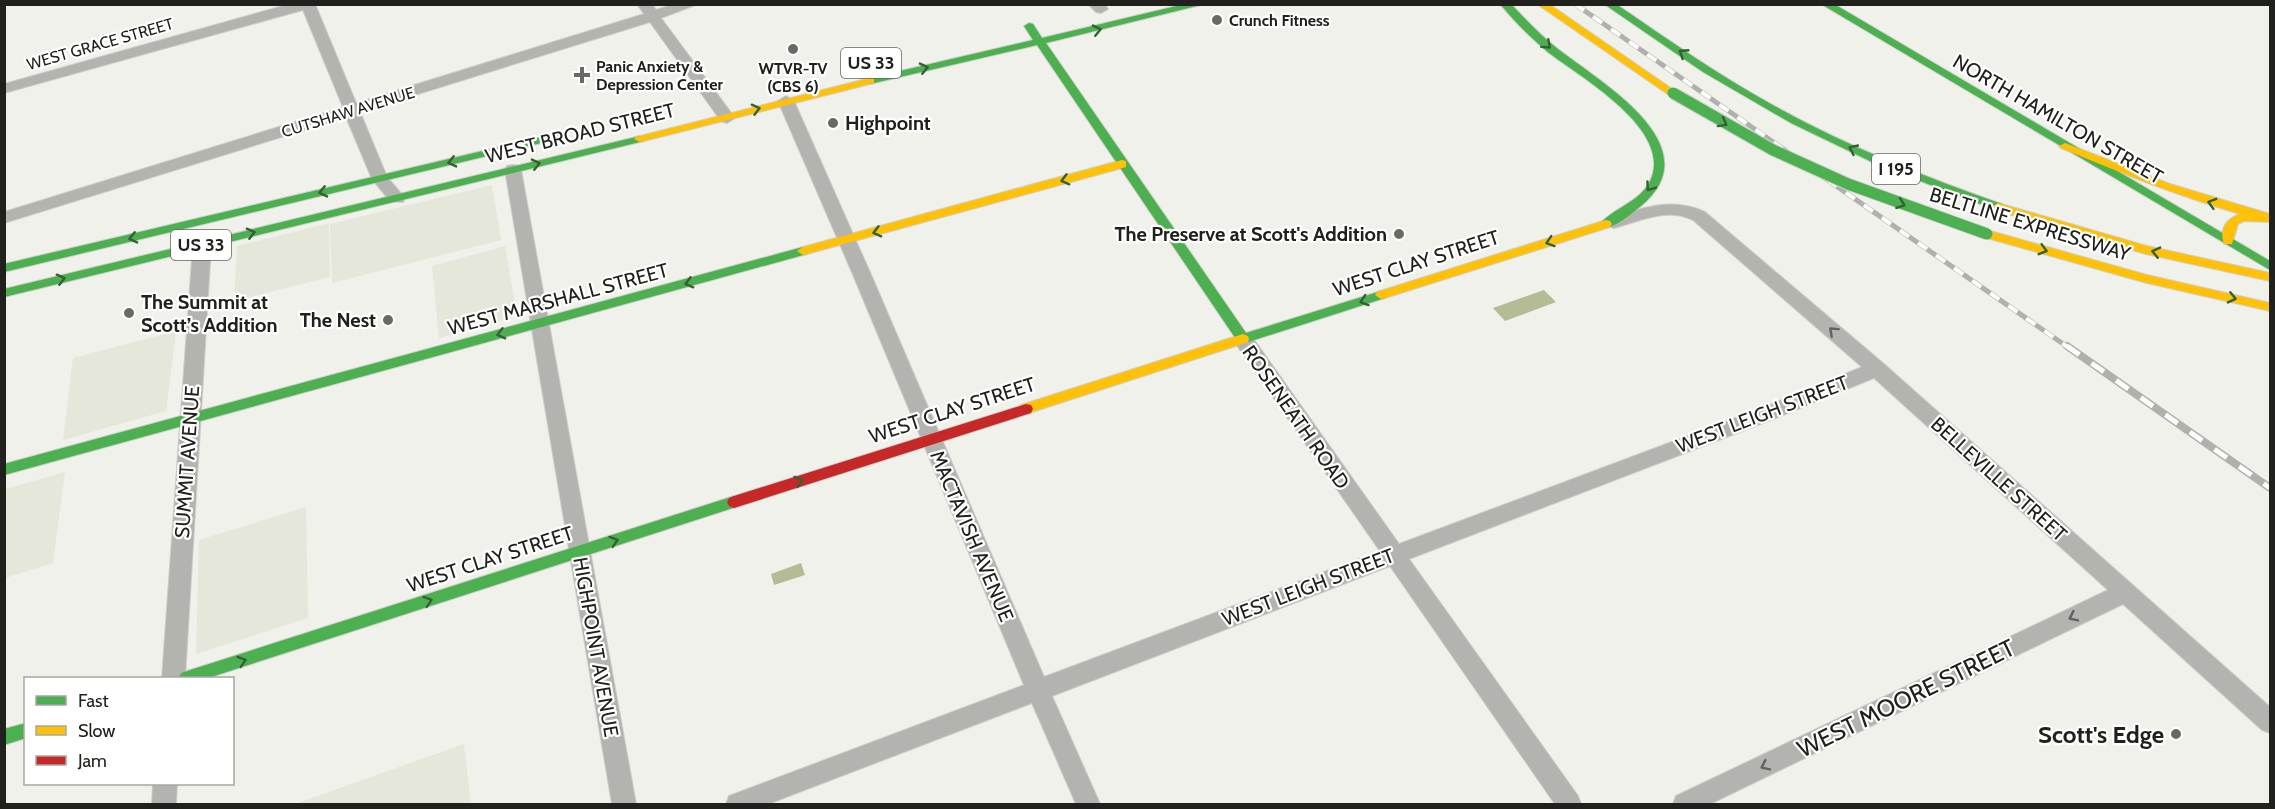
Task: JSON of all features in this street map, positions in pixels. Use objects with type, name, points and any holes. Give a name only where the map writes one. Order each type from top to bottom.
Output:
[{"type":"main road","points":[[1079,14],[1098,7],[1119,4]]},
{"type":"main road","name":"WEST BROAD STREET","points":[[4,293],[727,118],[786,101],[1200,4]]},
{"type":"main road","points":[[1505,4],[1550,48],[1633,112],[1646,126],[1653,140],[1660,166],[1655,182],[1641,200],[1606,224]]},
{"type":"main road","name":"BELTLINE EXPRESSWAY","points":[[1542,4],[1673,93],[1773,150],[1816,170],[1905,206],[1987,234],[2146,279],[2266,306]]},
{"type":"main road","name":"BELTLINE EXPRESSWAY","points":[[1609,4],[1739,89],[1790,118],[1890,166],[1980,201],[2066,228],[2213,266],[2271,277]]},
{"type":"main road","name":"NORTH HAMILTON STREET","points":[[1826,4],[2271,266]]},
{"type":"main road","name":"ROSENEATH ROAD","points":[[1046,22],[1022,27],[1040,42],[1243,339]]},
{"type":"main road","points":[[706,101],[731,96]]},
{"type":"main road","name":"WEST BROAD STREET","points":[[4,268],[565,135]]},
{"type":"main road","points":[[2066,146],[2160,186],[2213,204],[2270,217]]},
{"type":"main road","name":"WEST MARSHALL STREET","points":[[4,470],[1122,164]]},
{"type":"main road","points":[[2228,241],[2227,228],[2230,221],[2237,218],[2270,217]]},
{"type":"main road","name":"WEST CLAY STREET","points":[[190,677],[1606,224]]},
{"type":"main road","points":[[4,736],[24,731]]},
{"type":"street","name":"CUTSHAW AVENUE","points":[[4,218],[352,110],[649,10],[691,4]]},
{"type":"street","points":[[308,5],[380,179],[397,198]]},
{"type":"street","name":"WEST GRACE STREET","points":[[4,89],[308,5]]},
{"type":"street","points":[[649,10],[706,101],[727,118]]},
{"type":"street","name":"MACTAVISH AVENUE","points":[[786,101],[1036,690],[1088,804]]},
{"type":"street","name":"HIGHPOINT AVENUE","points":[[513,170],[624,804]]},
{"type":"street","name":"WEST CLAY STREET","points":[[1606,224],[1677,208],[1694,212],[1726,238]]},
{"type":"street","name":"BELLEVILLE STREET","points":[[1726,238],[1877,369],[2271,722]]},
{"type":"street","name":"SUMMIT AVENUE","points":[[173,677],[202,245]]},
{"type":"street","name":"ROSENEATH ROAD","points":[[1243,339],[1569,804]]},
{"type":"street","name":"WEST LEIGH STREET","points":[[738,804],[1755,418],[1877,369]]},
{"type":"street","name":"WEST MOORE STREET","points":[[1685,804],[2126,592]]},
{"type":"street","points":[[164,804],[165,785]]},
{"type":"shaded area","points":[[492,185],[501,240],[332,283],[330,224]]},
{"type":"shaded area","points":[[329,223],[330,277],[234,301],[237,246]]},
{"type":"shaded area","points":[[505,246],[517,316],[439,338],[432,266]]},
{"type":"shaded area","points":[[1544,290],[1556,302],[1505,321],[1493,308]]},
{"type":"shaded area","points":[[176,331],[166,411],[63,440],[73,358]]},
{"type":"shaded area","points":[[65,472],[53,563],[5,578],[5,489]]},
{"type":"shaded area","points":[[306,507],[308,618],[196,654],[199,540]]},
{"type":"shaded area","points":[[801,563],[805,575],[774,585],[771,574]]},
{"type":"shaded area","points":[[464,744],[471,804],[295,804]]},
{"type":"railway","points":[[1575,4],[2069,348]]},
{"type":"railway","points":[[2067,346],[2270,488]]},
{"type":"traffic: fast","points":[[870,81],[1200,4]]},
{"type":"traffic: fast","points":[[1505,4],[1551,49],[1622,103],[1639,120],[1652,138],[1659,156],[1655,183],[1636,204],[1606,224]]},
{"type":"traffic: fast","points":[[1609,4],[1726,82],[1795,121],[1880,161],[1998,207]]},
{"type":"traffic: fast","points":[[1826,4],[2270,266]]},
{"type":"traffic: fast","points":[[1029,26],[1243,339],[1381,295]]},
{"type":"traffic: fast","points":[[1673,93],[1773,150],[1848,184],[1987,234]]},
{"type":"traffic: fast","points":[[4,268],[554,137]]},
{"type":"traffic: fast","points":[[4,293],[640,139]]},
{"type":"traffic: fast","points":[[4,470],[803,251]]},
{"type":"traffic: fast","points":[[190,677],[734,502]]},
{"type":"traffic: fast","points":[[4,737],[24,731]]},
{"type":"traffic: slow","points":[[1542,4],[1673,93]]},
{"type":"traffic: slow","points":[[640,139],[870,81]]},
{"type":"traffic: slow","points":[[2065,146],[2166,186],[2270,218]]},
{"type":"traffic: slow","points":[[803,251],[1122,164]]},
{"type":"traffic: slow","points":[[1998,207],[2146,250],[2270,277]]},
{"type":"traffic: slow","points":[[2228,241],[2228,232],[2233,221],[2243,217],[2264,217]]},
{"type":"traffic: slow","points":[[1381,295],[1606,224]]},
{"type":"traffic: slow","points":[[1987,234],[2147,279],[2270,307]]},
{"type":"traffic: slow","points":[[1026,409],[1243,339]]},
{"type":"traffic: jam","points":[[734,502],[1026,409]]},
{"type":"place","name":"Crunch Fitness","points":[[1217,20]]},
{"type":"place","name":"WTVR-TV (CBS 6)","points":[[793,49]]},
{"type":"place","name":"Panic Anxiety & Depression Center","points":[[582,75]]},
{"type":"place","name":"Highpoint","points":[[833,123]]},
{"type":"place","name":"The Preserve at Scott's Addition","points":[[1399,234]]},
{"type":"place","name":"The Summit at Scott’s Addition","points":[[129,313]]},
{"type":"place","name":"The Nest","points":[[388,320]]},
{"type":"place","name":"Scott's Edge","points":[[2176,734]]}]
